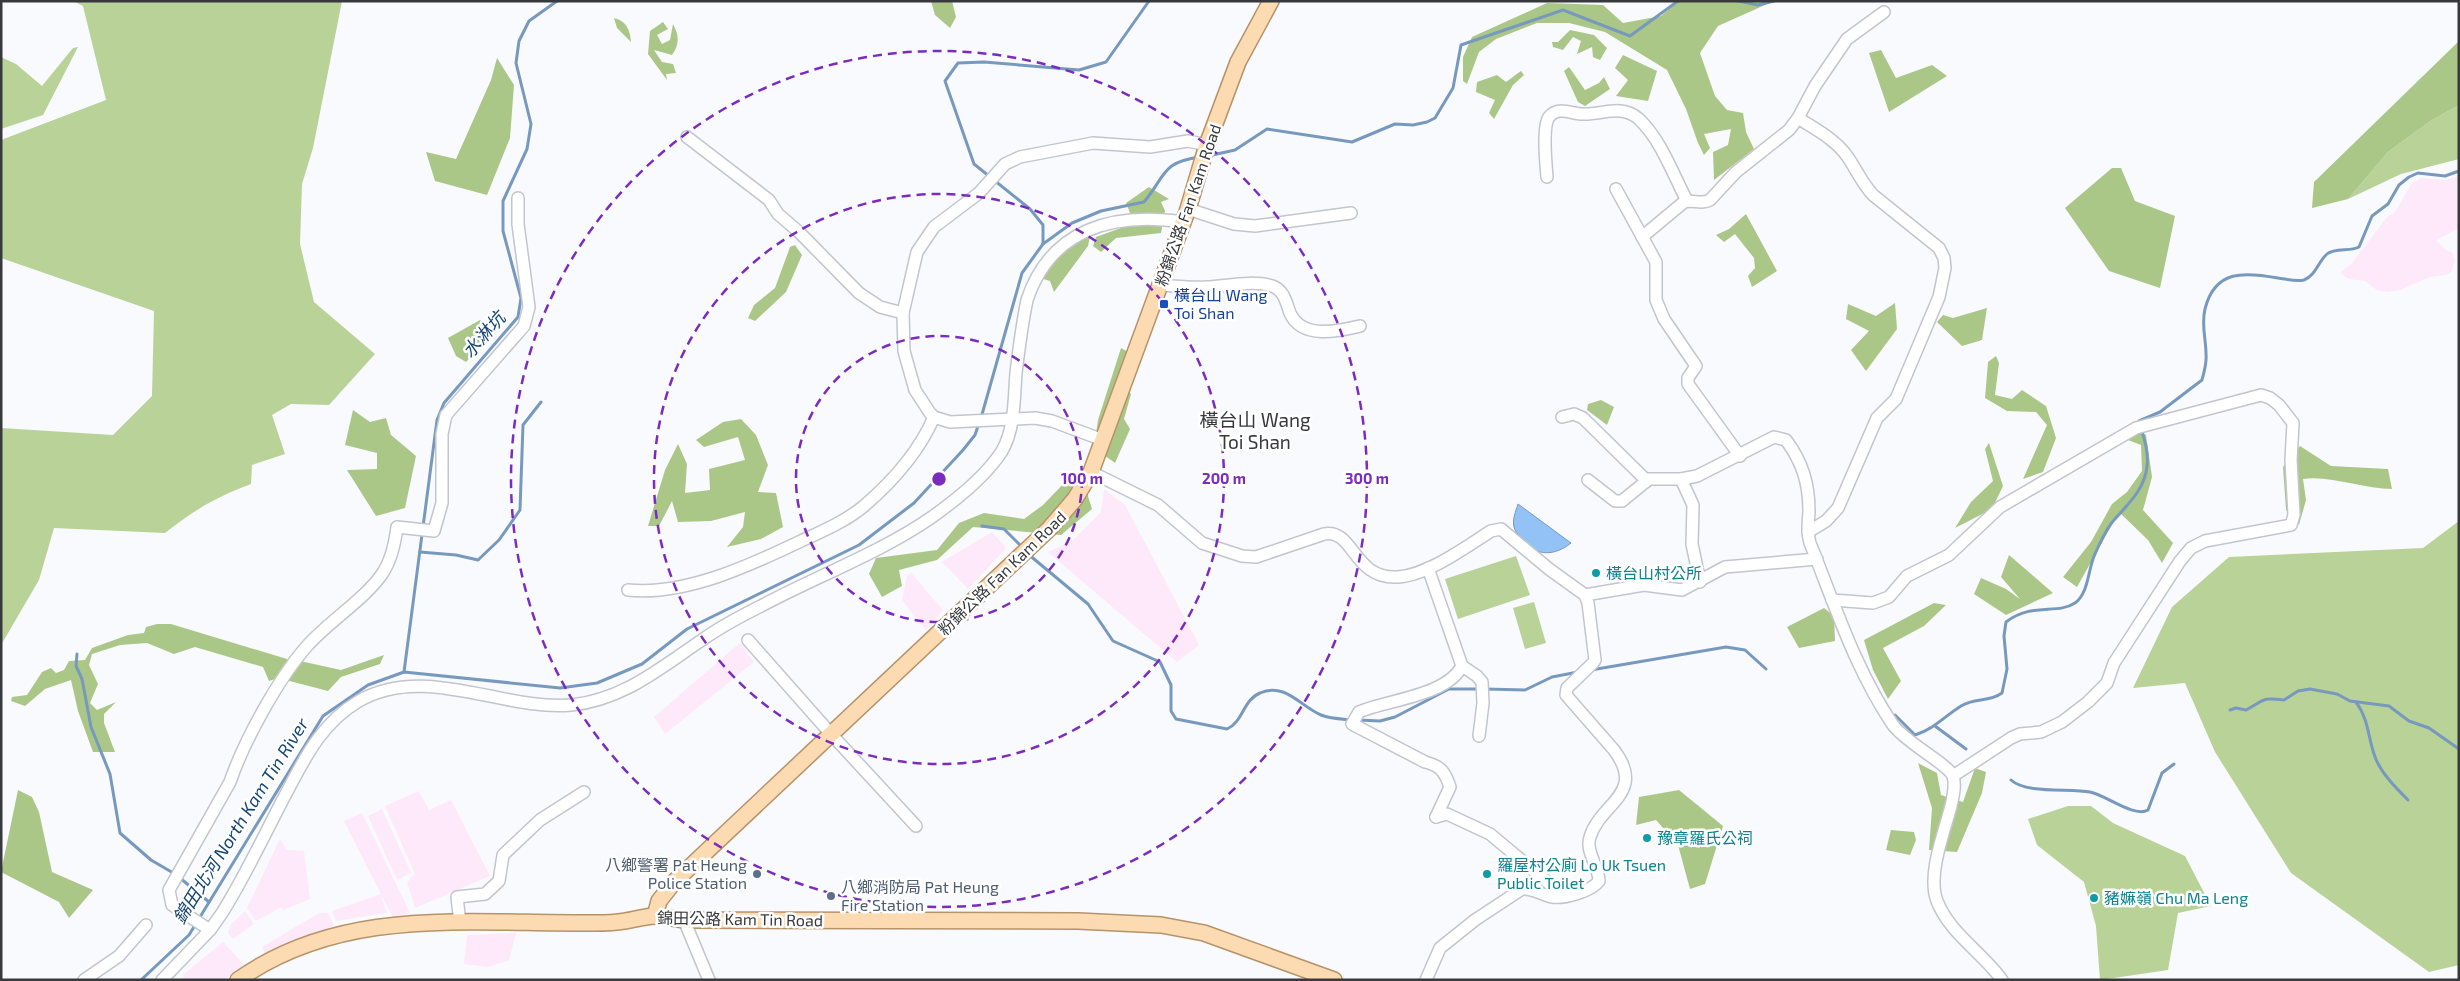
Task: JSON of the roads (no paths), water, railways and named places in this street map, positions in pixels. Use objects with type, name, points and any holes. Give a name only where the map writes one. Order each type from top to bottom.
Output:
[{"type":"main road","name":"粉錦公路 Fan Kam Road","points":[[655,916],[659,901],[674,882],[1049,529],[1075,499],[1091,472],[1103,440],[1185,216],[1207,145],[1238,62],[1271,1]]},
{"type":"main road","name":"錦田公路 Kam Tin Road","points":[[238,980],[292,950],[343,932],[395,924],[609,923],[655,916],[684,920],[1068,921],[1161,925],[1204,933],[1334,980]]},
{"type":"street","points":[[1642,237],[1687,201],[1704,203],[1710,200],[1736,172],[1779,140],[1798,118],[1815,86],[1847,39],[1884,12]]},
{"type":"street","points":[[1547,177],[1546,124],[1550,116],[1557,111],[1586,114],[1617,110],[1633,114],[1650,132],[1687,201]]},
{"type":"street","points":[[1798,118],[1828,137],[1846,155],[1865,186],[1939,248],[1944,258],[1945,268],[1939,297],[1896,399],[1877,418],[1838,508],[1826,521],[1808,532]]},
{"type":"street","points":[[687,138],[769,200],[778,214],[799,232],[859,293],[880,307],[904,312]]},
{"type":"street","points":[[1103,440],[1052,421],[1035,418],[950,422],[934,417],[924,406],[909,375],[904,351],[904,312],[917,252],[926,236],[942,219],[973,198],[994,173],[1005,164],[1020,157],[1093,143],[1150,148],[1188,141],[1207,145]]},
{"type":"street","points":[[1616,189],[1656,262],[1656,300],[1664,319],[1696,366],[1688,378],[1688,384],[1740,456]]},
{"type":"street","points":[[207,928],[172,904],[169,890],[230,782],[235,766],[291,668],[307,646],[382,574],[390,556],[397,527],[434,531],[442,502],[442,434],[446,415],[524,326],[529,307],[518,224],[518,198]]},
{"type":"street","points":[[162,980],[227,905],[312,746],[334,719],[347,708],[362,699],[409,687],[447,689],[524,704],[552,705],[592,701],[635,686],[719,629],[906,533],[937,513],[998,456],[1007,438],[1012,418],[1027,300],[1032,285],[1050,257],[1082,233],[1115,221],[1147,218],[1185,216],[1255,226],[1351,213]]},
{"type":"street","points":[[1160,285],[1198,287],[1242,284],[1270,286],[1282,293],[1292,318],[1301,325],[1327,333],[1360,326]]},
{"type":"street","points":[[1832,600],[1873,603],[1882,601],[1889,597],[1907,576],[1949,555],[2000,507],[2141,427],[2261,395],[2270,398],[2287,413],[2293,423],[2291,460],[2294,515],[2291,525],[2219,537],[2191,548],[2180,561],[2114,663],[2107,683],[2088,702],[2062,722],[2041,732],[2020,734],[2011,738],[1953,776]]},
{"type":"street","points":[[1562,417],[1574,414],[1583,418],[1647,480]]},
{"type":"street","points":[[628,590],[652,592],[717,576],[753,564],[834,526],[865,505],[906,465],[924,441],[934,417]]},
{"type":"street","points":[[1588,480],[1615,501],[1622,501],[1647,480],[1653,478],[1681,479],[1697,476],[1740,456],[1774,437],[1786,440],[1802,465],[1808,483],[1808,532],[1816,559],[1853,652],[1894,726],[1918,748],[1949,770],[1953,776],[1953,796],[1936,870],[1934,890],[1938,903],[1948,920],[2002,980]]},
{"type":"street","points":[[1091,472],[1165,510],[1202,543],[1242,556],[1256,557],[1324,534],[1334,533],[1342,537],[1365,567],[1378,574],[1398,577],[1428,568],[1491,531],[1501,530],[1548,569],[1585,595],[1588,603],[1594,660],[1567,688],[1566,695],[1621,759],[1625,770],[1619,798],[1594,828],[1589,838],[1599,881],[1594,886],[1564,896],[1552,897],[1529,888],[1522,889],[1499,903],[1440,948],[1426,980]]},
{"type":"street","points":[[1681,479],[1693,505],[1692,544],[1700,582]]},
{"type":"street","points":[[1585,595],[1644,585],[1682,590],[1725,567],[1816,559]]},
{"type":"street","points":[[1428,568],[1462,666],[1477,676],[1482,682],[1483,703],[1479,736]]},
{"type":"street","points":[[748,640],[916,826]]},
{"type":"street","points":[[1462,666],[1455,676],[1417,696],[1359,712],[1352,724],[1425,762],[1436,764],[1445,771],[1450,787],[1436,817],[1447,814],[1490,834],[1564,896]]},
{"type":"street","points":[[460,923],[457,897],[485,894],[499,881],[503,855],[540,820],[584,792]]},
{"type":"street","points":[[684,920],[709,980]]},
{"type":"street","points":[[84,980],[119,956],[146,925]]},
{"type":"water","points":[[1518,504],[1571,543],[1559,550],[1546,553],[1528,546],[1515,531],[1514,527],[1514,518]]},
{"type":"waterway","name":"水淋坑","points":[[404,672],[437,420],[444,403],[518,317],[521,298],[503,231],[503,201],[527,149],[531,124],[516,63],[519,41],[529,21],[557,1]]},
{"type":"waterway","points":[[1043,244],[1043,225],[1030,209],[974,164],[945,81],[958,63],[984,62],[1079,70],[1106,62],[1149,1]]},
{"type":"waterway","points":[[1208,156],[1235,150],[1267,129],[1352,142],[1395,124],[1413,125],[1427,122],[1435,118],[1453,88],[1461,45],[1563,10],[1630,36],[1678,1]]},
{"type":"waterway","points":[[1738,1],[1758,5],[1774,1]]},
{"type":"waterway","name":"錦田北河 North Kam Tin River","points":[[981,418],[1022,273],[1043,244],[1072,223],[1101,211],[1144,202],[1171,167],[1178,162],[1200,157]]},
{"type":"waterway","points":[[1895,715],[1915,735],[1934,726],[1966,703],[1992,698],[2002,693],[2007,669],[2004,636],[2006,622],[2025,612],[2060,608],[2075,603],[2080,599],[2086,587],[2093,560],[2103,536],[2135,496],[2146,474],[2147,455],[2139,421],[2160,412],[2202,380],[2206,357],[2204,315],[2210,296],[2216,286],[2233,276],[2243,275],[2266,276],[2294,281],[2304,280],[2314,272],[2324,257],[2330,252],[2359,247],[2372,216],[2388,204],[2399,185],[2409,177],[2418,173],[2445,176],[2459,171]]},
{"type":"waterway","points":[[420,552],[456,555],[478,560],[499,540],[520,510],[523,425],[541,402]]},
{"type":"waterway","name":"錦田北河 North Kam Tin River","points":[[141,980],[189,935],[323,716],[368,685],[404,672],[560,688],[597,683],[642,664],[687,629],[859,545],[914,503],[963,450],[975,435],[979,423]]},
{"type":"waterway","points":[[982,526],[1004,529],[1022,547]]},
{"type":"waterway","points":[[1028,554],[1088,604],[1113,641],[1160,662],[1171,685],[1171,711],[1176,719],[1227,729],[1237,721],[1254,696],[1269,690],[1292,696],[1321,715],[1352,720]]},
{"type":"waterway","points":[[1591,670],[1726,647],[1745,650],[1766,669]]},
{"type":"waterway","points":[[77,654],[76,666],[82,679],[91,727],[110,774],[120,833],[151,860],[175,874]]},
{"type":"waterway","points":[[1485,689],[1525,690],[1552,677],[1578,672]]},
{"type":"waterway","points":[[1358,720],[1380,721],[1395,717],[1449,689],[1479,689]]},
{"type":"waterway","points":[[2230,710],[2236,708],[2246,710],[2264,700],[2284,700],[2298,691],[2310,689],[2337,694],[2350,701],[2389,706],[2409,721],[2429,728],[2459,749]]},
{"type":"waterway","points":[[2356,702],[2365,721],[2376,760],[2384,773],[2408,800]]},
{"type":"waterway","points":[[1935,726],[1966,749]]},
{"type":"waterway","points":[[2011,780],[2037,789],[2090,792],[2128,809],[2142,812],[2148,810],[2162,773],[2174,764]]},
{"type":"waterway","points":[[180,878],[209,902]]},
{"type":"place","name":"橫台山 Wang Toi Shan","points":[[1164,304]]},
{"type":"place","name":"橫台山村公所","points":[[1596,573]]},
{"type":"place","name":"豫章羅氏公祠","points":[[1647,838]]},
{"type":"place","name":"八鄉警署 Pat Heung Police Station","points":[[757,874]]},
{"type":"place","name":"羅屋村公廁 Lo Uk Tsuen Public Toilet","points":[[1487,874]]},
{"type":"place","name":"八鄉消防局 Pat Heung Fire Station","points":[[831,896]]},
{"type":"place","name":"豬嫲嶺 Chu Ma Leng","points":[[2094,898]]},
{"type":"district","name":"橫台山 Wang Toi Shan","points":[[1255,431]]}]
